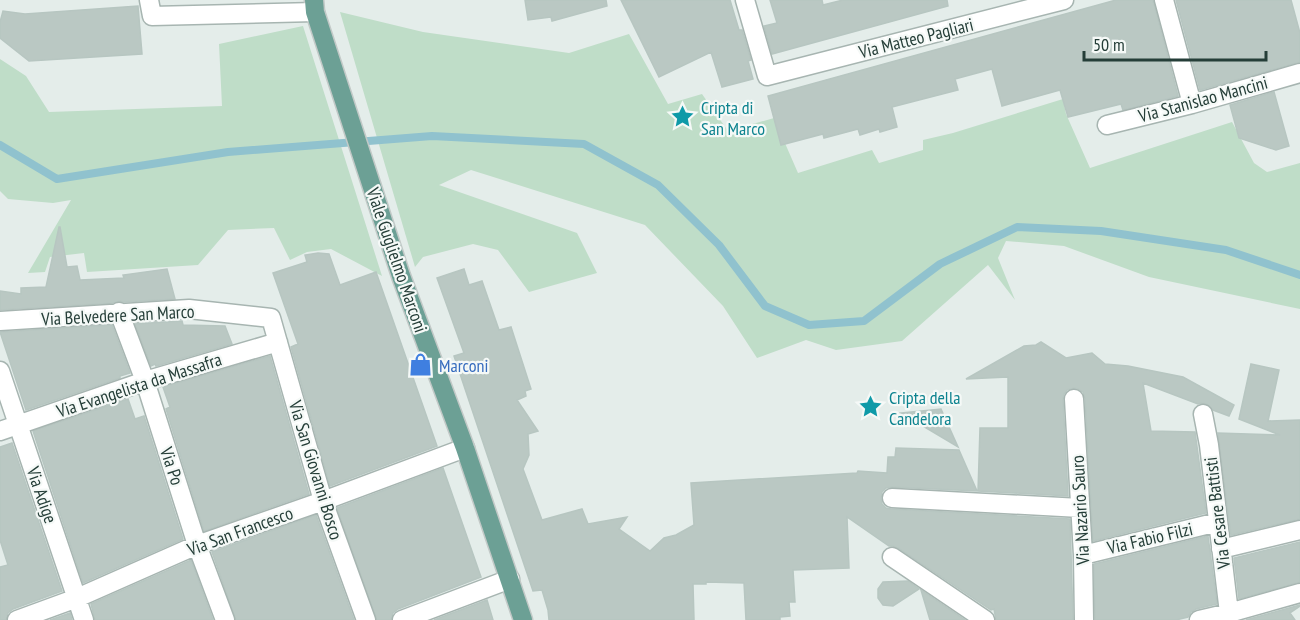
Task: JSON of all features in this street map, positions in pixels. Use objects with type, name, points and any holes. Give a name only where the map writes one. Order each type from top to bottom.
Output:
[{"type":"main road","name":"Viale Guglielmo Marconi","points":[[314,6],[401,276],[465,448],[524,620]]},
{"type":"street","points":[[149,0],[152,16],[314,6]]},
{"type":"street","name":"Via Matteo Pagliari","points":[[745,0],[767,76],[1017,6],[1064,0]]},
{"type":"street","points":[[1164,0],[1192,104]]},
{"type":"street","name":"Via Stanislao Mancini","points":[[1107,125],[1192,104],[1300,73]]},
{"type":"street","name":"Via Belvedere San Marco","points":[[0,321],[189,309],[271,318]]},
{"type":"street","name":"Via Po","points":[[119,312],[145,381],[197,545],[225,620]]},
{"type":"street","name":"Via San Giovanni Bosco","points":[[271,318],[323,501],[366,620]]},
{"type":"street","name":"Via Evangelista da Massafra","points":[[0,431],[145,381],[278,342]]},
{"type":"street","name":"Via Adige","points":[[0,371],[84,620]]},
{"type":"street","name":"Via Nazario Sauro","points":[[1074,399],[1083,555],[1084,620]]},
{"type":"street","name":"Via Cesare Battisti","points":[[1203,414],[1209,445],[1229,613]]},
{"type":"street","name":"Via San Francesco","points":[[17,620],[77,598],[197,545],[465,448]]},
{"type":"street","points":[[892,498],[1080,508]]},
{"type":"street","name":"Via Fabio Filzi","points":[[1083,555],[1218,522]]},
{"type":"street","points":[[1221,549],[1300,530]]},
{"type":"street","points":[[892,556],[985,620]]},
{"type":"street","points":[[402,620],[510,579]]},
{"type":"street","points":[[1198,620],[1300,593]]},
{"type":"green space","points":[[340,12],[423,32],[569,53],[629,34],[668,104],[702,94],[728,131],[774,118],[798,173],[872,150],[879,163],[923,150],[923,140],[1063,99],[1066,114],[1090,168],[1232,122],[1254,163],[1267,172],[1300,163],[1300,309],[1149,277],[1064,246],[1006,241],[998,258],[1015,300],[988,265],[902,341],[836,350],[806,340],[757,358],[723,306],[645,225],[471,170],[439,185],[577,233],[597,273],[529,292],[498,250],[473,244],[423,257],[415,267]]},
{"type":"green space","points":[[303,26],[382,276],[331,249],[307,252],[290,260],[274,228],[228,230],[198,265],[87,272],[84,253],[50,257],[45,272],[28,273],[71,200],[53,203],[8,199],[0,191],[0,59],[26,76],[49,112],[222,106],[219,44]]},
{"type":"building","points":[[525,0],[606,0],[607,6],[552,21],[551,17],[528,20]]},
{"type":"building","points":[[621,0],[730,0],[751,60],[748,61],[753,79],[722,87],[711,52],[659,77]]},
{"type":"building","points":[[770,0],[822,0],[823,5],[843,0],[947,0],[948,6],[772,54],[764,26],[777,23]]},
{"type":"building","points":[[1116,0],[1153,0],[1178,96],[1123,110],[1121,104],[1068,117],[1060,90],[1002,106],[992,69],[955,79],[958,90],[892,107],[897,127],[880,132],[879,129],[860,135],[858,129],[824,138],[823,134],[781,145],[768,96]]},
{"type":"building","points":[[1176,0],[1291,0],[1300,33],[1300,62],[1200,90]]},
{"type":"building","points":[[138,6],[142,54],[29,61],[0,38],[3,11],[25,14]]},
{"type":"building","points":[[1274,92],[1289,146],[1276,150],[1239,138],[1230,105]]},
{"type":"building","points":[[59,227],[67,267],[77,266],[80,280],[124,278],[123,275],[167,269],[175,299],[0,310],[0,291],[21,294],[21,288],[46,287]]},
{"type":"building","points":[[329,254],[340,285],[376,272],[437,446],[330,486],[291,347],[298,344],[273,273],[307,262],[305,255]]},
{"type":"building","points":[[464,269],[469,285],[482,281],[499,330],[511,327],[531,389],[525,391],[526,396],[517,400],[538,431],[528,434],[529,455],[523,469],[542,520],[582,509],[588,524],[627,517],[619,529],[650,551],[664,538],[676,535],[694,525],[691,483],[857,473],[858,471],[887,473],[888,457],[895,457],[896,448],[959,450],[977,491],[892,487],[882,492],[882,504],[891,509],[1070,519],[1073,620],[996,620],[994,609],[991,610],[847,517],[849,568],[793,570],[795,602],[789,602],[790,616],[780,617],[780,620],[746,620],[744,583],[706,582],[706,584],[693,584],[694,620],[549,620],[542,590],[533,591],[454,356],[464,353],[437,278]]},
{"type":"building","points":[[182,321],[183,325],[225,326],[232,344],[151,366],[135,324]]},
{"type":"building","points":[[112,325],[130,373],[26,410],[0,332]]},
{"type":"building","points":[[1041,342],[1066,358],[1092,353],[1105,364],[1128,366],[1183,377],[1234,405],[1229,416],[1213,410],[1207,404],[1198,404],[1143,383],[1151,431],[1195,432],[1206,513],[1093,541],[1085,398],[1083,392],[1074,388],[1067,390],[1063,400],[1068,496],[978,491],[980,428],[1008,428],[1008,377],[966,379],[1024,346]]},
{"type":"building","points":[[270,356],[309,494],[204,531],[166,409],[170,407],[163,387]]},
{"type":"building","points":[[1251,364],[1279,370],[1268,421],[1300,420],[1300,519],[1231,535],[1218,433],[1280,435],[1239,419]]},
{"type":"building","points":[[128,399],[135,419],[144,416],[183,539],[83,583],[33,431]]},
{"type":"building","points":[[941,409],[958,447],[901,413]]},
{"type":"building","points":[[12,443],[62,591],[13,609],[8,613],[6,620],[0,620],[0,567],[8,565],[0,540],[0,447]]},
{"type":"building","points":[[443,468],[481,577],[398,609],[393,613],[391,620],[377,620],[337,508]]},
{"type":"building","points":[[316,515],[354,620],[236,620],[212,552]]},
{"type":"building","points":[[1208,536],[1217,604],[1196,609],[1188,617],[1176,620],[1095,620],[1094,564]]},
{"type":"building","points":[[1300,542],[1300,582],[1239,599],[1234,558]]},
{"type":"building","points":[[191,560],[213,620],[95,620],[91,604]]},
{"type":"building","points":[[908,581],[919,589],[893,606],[883,605],[878,598],[878,589],[883,582]]},
{"type":"building","points":[[921,590],[965,620],[930,620]]},
{"type":"building","points":[[487,600],[493,620],[434,620]]},
{"type":"building","points":[[1300,605],[1290,613],[1295,620],[1246,620]]},
{"type":"building","points":[[70,613],[72,620],[50,620]]},
{"type":"waterway","points":[[0,145],[57,179],[228,152],[432,136],[584,144],[658,185],[719,245],[765,306],[809,325],[864,321],[940,264],[1017,227],[1101,231],[1226,250],[1300,275]]},
{"type":"place","name":"Cripta di San Marco","points":[[683,117]]},
{"type":"place","name":"Marconi","points":[[421,365]]},
{"type":"place","name":"Cripta della Candelora","points":[[871,407]]}]
